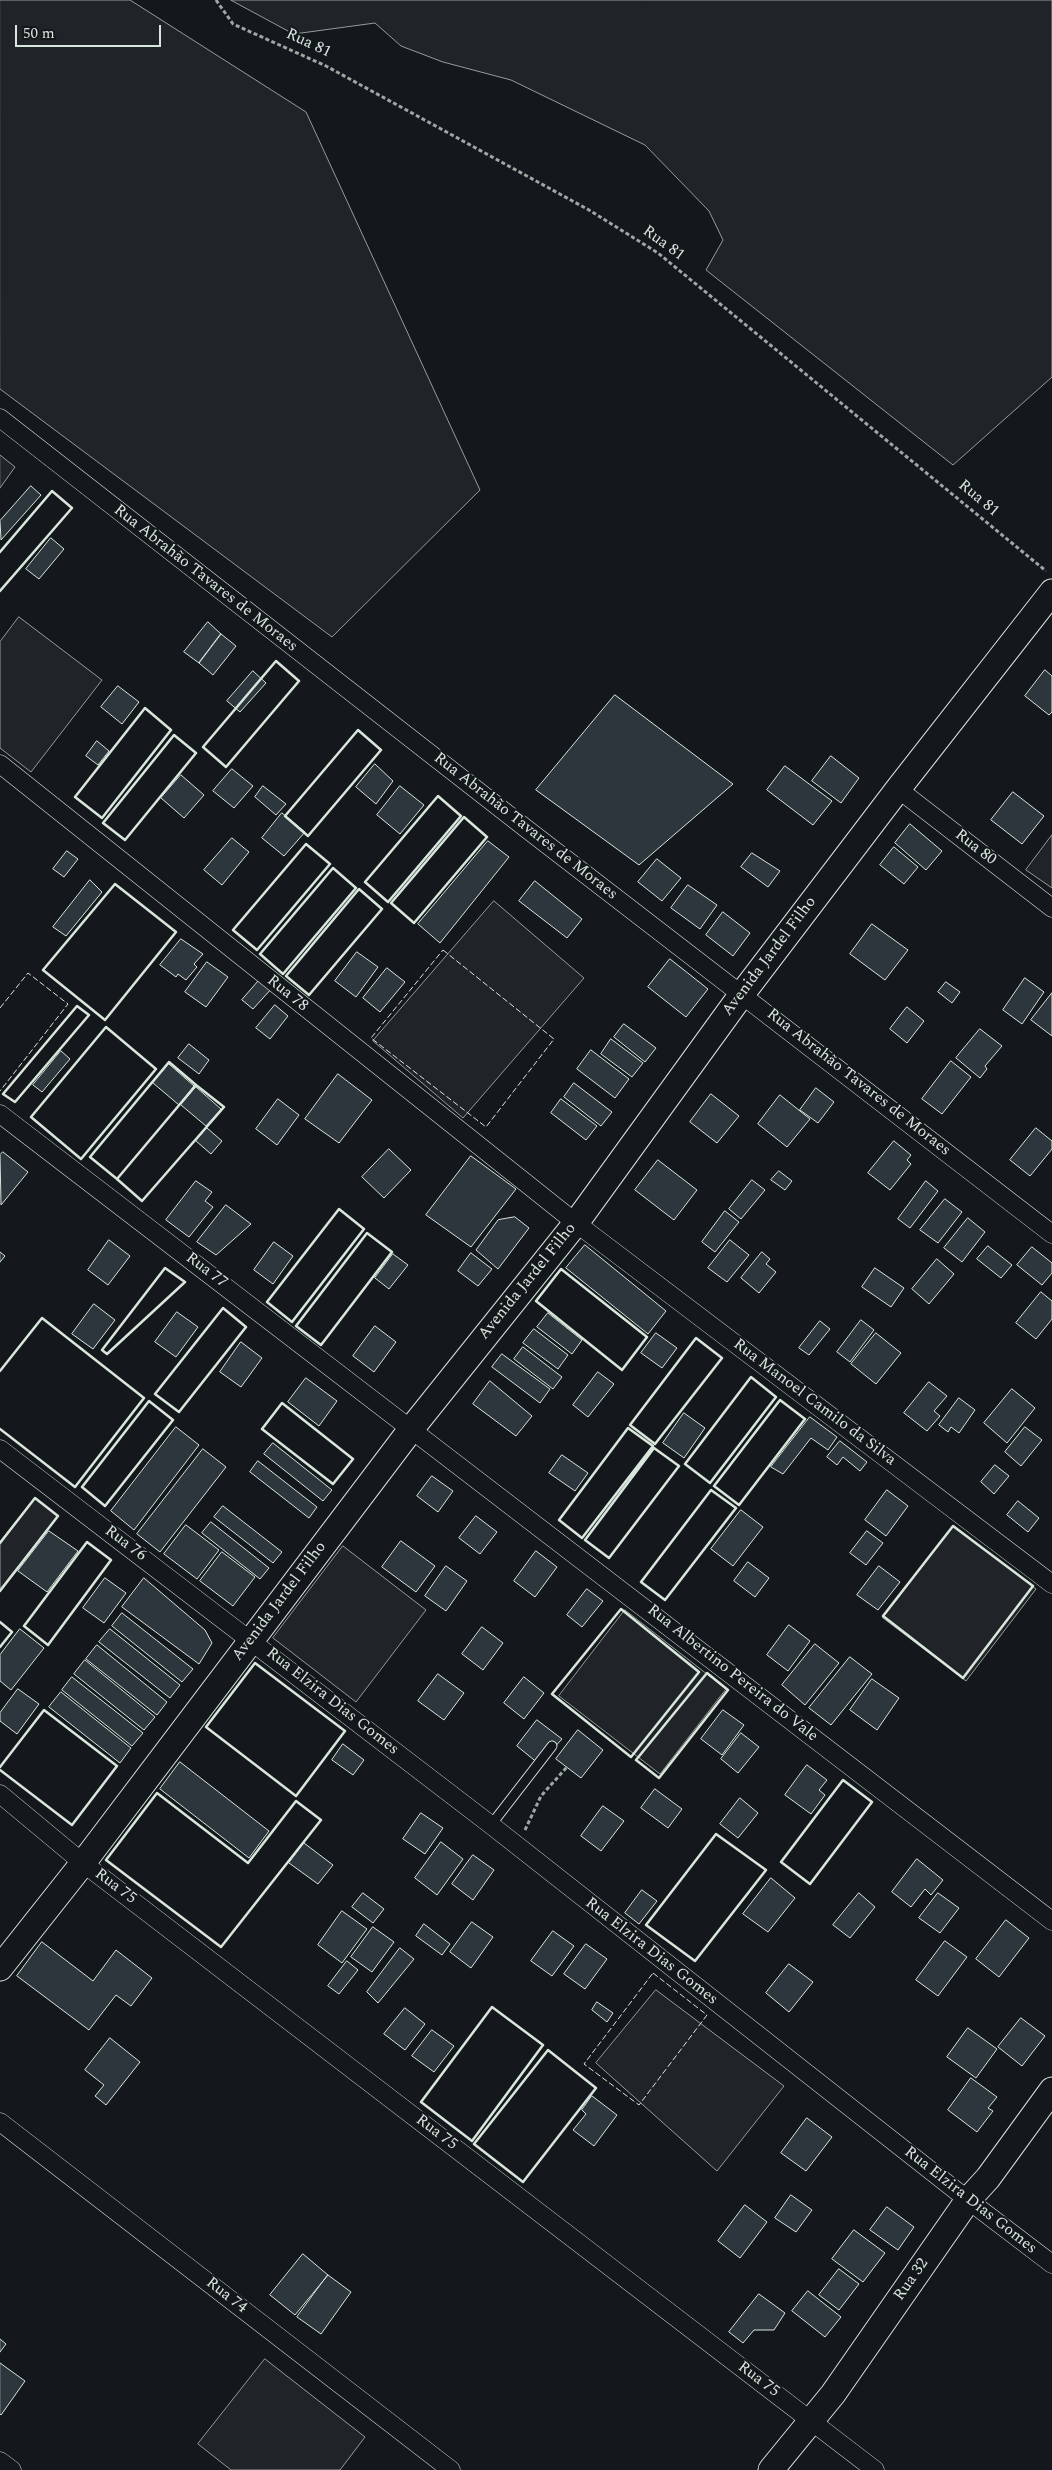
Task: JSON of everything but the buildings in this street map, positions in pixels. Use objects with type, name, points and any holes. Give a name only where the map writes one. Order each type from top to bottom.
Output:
[{"type":"main road","name":"Avenida Jardel Filho","points":[[0,1968],[83,1863],[412,1428],[576,1223],[742,994],[898,789],[1052,592]]},
{"type":"main road","name":"Rua 32","points":[[771,2470],[833,2394],[968,2200],[988,2178],[1052,2090]]},
{"type":"street","name":"Rua Abrahão Tavares de Moraes","points":[[0,418],[528,830],[1052,1234]]},
{"type":"street","name":"Rua 78","points":[[0,764],[576,1223]]},
{"type":"street","name":"Rua 80","points":[[898,789],[1052,908]]},
{"type":"street","name":"Rua 77","points":[[0,1114],[412,1428]]},
{"type":"street","name":"Rua Manoel Camilo da Silva","points":[[576,1223],[1052,1584]]},
{"type":"street","name":"Rua Albertino Pereira do Vale","points":[[412,1428],[1052,1921]]},
{"type":"street","name":"Rua 76","points":[[0,1448],[251,1639]]},
{"type":"street","name":"Rua Elzira Dias Gomes","points":[[251,1639],[1052,2264]]},
{"type":"street","name":"Rua 75","points":[[0,1794],[83,1863],[875,2470]]},
{"type":"street","name":"Rua 74","points":[[0,2122],[451,2470]]},
{"type":"street","points":[[0,2461],[12,2470]]},
{"type":"lane","points":[[491,1825],[552,1746]]},
{"type":"path","name":"Rua 81","points":[[216,0],[233,24],[326,66],[589,210],[658,253],[1052,576]]},
{"type":"path","points":[[517,1846],[541,1796],[567,1767]]},
{"type":"shaded area","points":[[0,0],[130,0],[306,112],[480,490],[332,637],[0,389]]},
{"type":"shaded area","points":[[231,0],[1052,0],[1052,377],[953,465],[706,270],[723,240],[709,211],[645,145],[511,80],[443,62],[401,46],[375,23],[294,34]]},
{"type":"shaded area","points":[[0,455],[15,467],[0,488]]},
{"type":"shaded area","points":[[19,617],[102,680],[31,772],[0,748],[0,642]]},
{"type":"shaded area","points":[[1052,835],[1052,888],[1026,870]]},
{"type":"shaded area","points":[[494,901],[584,978],[463,1118],[373,1041]]},
{"type":"shaded area","points":[[35,1498],[58,1516],[0,1589],[0,1542]]},
{"type":"shaded area","points":[[954,1526],[1036,1589],[966,1681],[883,1618]]},
{"type":"shaded area","points":[[343,1546],[426,1610],[356,1702],[273,1638]]},
{"type":"shaded area","points":[[625,1610],[726,1689],[660,1774],[559,1696]]},
{"type":"shaded area","points":[[656,1990],[784,2086],[717,2171],[596,2063]]},
{"type":"shaded area","points":[[265,2359],[365,2437],[340,2470],[231,2470],[198,2444]]},
{"type":"fence","points":[[443,950],[554,1039],[486,1127],[371,1038],[443,950]]},
{"type":"fence","points":[[0,1008],[28,973],[68,1004],[0,1091]]},
{"type":"fence","points":[[653,1973],[707,2015],[639,2105],[584,2064],[653,1973]]},
{"type":"wall","points":[[0,552],[52,491],[72,508],[0,591]]},
{"type":"wall","points":[[276,661],[299,681],[226,767],[203,747],[276,661]]},
{"type":"wall","points":[[145,708],[171,730],[102,818],[75,797],[145,708]]},
{"type":"wall","points":[[358,730],[381,750],[308,836],[285,816],[358,730]]},
{"type":"wall","points":[[174,735],[196,753],[125,840],[103,823],[174,735]]},
{"type":"wall","points":[[438,796],[461,816],[388,902],[365,882],[438,796]]},
{"type":"wall","points":[[464,817],[487,837],[414,923],[391,903],[464,817]]},
{"type":"wall","points":[[306,844],[330,864],[257,950],[233,930],[306,844]]},
{"type":"wall","points":[[333,868],[356,888],[283,974],[260,954],[333,868]]},
{"type":"wall","points":[[115,884],[176,932],[105,1020],[43,970],[115,884]]},
{"type":"wall","points":[[359,889],[382,909],[309,995],[286,976],[359,889]]},
{"type":"wall","points":[[77,1006],[89,1015],[15,1102],[3,1094],[77,1006]]},
{"type":"wall","points":[[106,1027],[156,1069],[81,1159],[31,1117],[106,1027]]},
{"type":"wall","points":[[169,1062],[196,1085],[117,1179],[90,1157],[169,1062]]},
{"type":"wall","points":[[196,1085],[224,1107],[142,1201],[117,1179],[196,1085]]},
{"type":"wall","points":[[339,1209],[364,1229],[292,1322],[267,1302],[339,1209]]},
{"type":"wall","points":[[367,1233],[392,1252],[321,1345],[296,1326],[367,1233]]},
{"type":"wall","points":[[165,1268],[185,1282],[107,1354],[102,1350],[165,1268]]},
{"type":"wall","points":[[561,1269],[647,1337],[622,1370],[536,1301],[561,1269]]},
{"type":"wall","points":[[223,1308],[246,1327],[179,1412],[155,1394],[223,1308]]},
{"type":"wall","points":[[0,1371],[42,1318],[144,1398],[75,1487],[0,1429]]},
{"type":"wall","points":[[696,1338],[722,1358],[655,1444],[630,1425],[696,1338]]},
{"type":"wall","points":[[751,1377],[776,1397],[710,1483],[685,1464],[751,1377]]},
{"type":"wall","points":[[780,1400],[805,1419],[739,1505],[714,1486],[780,1400]]},
{"type":"wall","points":[[149,1401],[173,1420],[105,1506],[82,1487],[149,1401]]},
{"type":"wall","points":[[282,1403],[353,1459],[333,1484],[262,1429],[282,1403]]},
{"type":"wall","points":[[628,1428],[653,1446],[582,1538],[559,1520],[628,1428]]},
{"type":"wall","points":[[654,1448],[679,1466],[609,1558],[585,1540],[654,1448]]},
{"type":"wall","points":[[711,1490],[736,1508],[665,1600],[641,1582],[711,1490]]},
{"type":"wall","points":[[0,1543],[35,1498],[58,1516],[0,1591]]},
{"type":"wall","points":[[953,1526],[1033,1586],[963,1678],[883,1616],[953,1526]]},
{"type":"wall","points":[[87,1542],[111,1560],[48,1645],[24,1626],[87,1542]]},
{"type":"wall","points":[[621,1609],[699,1672],[631,1757],[552,1694],[621,1609]]},
{"type":"wall","points":[[0,1622],[12,1632],[0,1647]]},
{"type":"wall","points":[[255,1663],[345,1731],[296,1796],[206,1727],[255,1663]]},
{"type":"wall","points":[[707,1673],[728,1690],[659,1778],[636,1760],[707,1673]]},
{"type":"wall","points":[[0,1767],[44,1710],[117,1766],[72,1825],[0,1770]]},
{"type":"wall","points":[[843,1780],[872,1802],[810,1884],[781,1862],[843,1780]]},
{"type":"wall","points":[[157,1793],[248,1863],[296,1801],[321,1820],[221,1947],[106,1860],[157,1793]]},
{"type":"wall","points":[[716,1834],[766,1870],[695,1961],[646,1925],[716,1834]]},
{"type":"wall","points":[[492,2007],[543,2045],[472,2141],[421,2102],[492,2007]]},
{"type":"wall","points":[[548,2050],[596,2088],[523,2182],[474,2144],[548,2050]]}]
